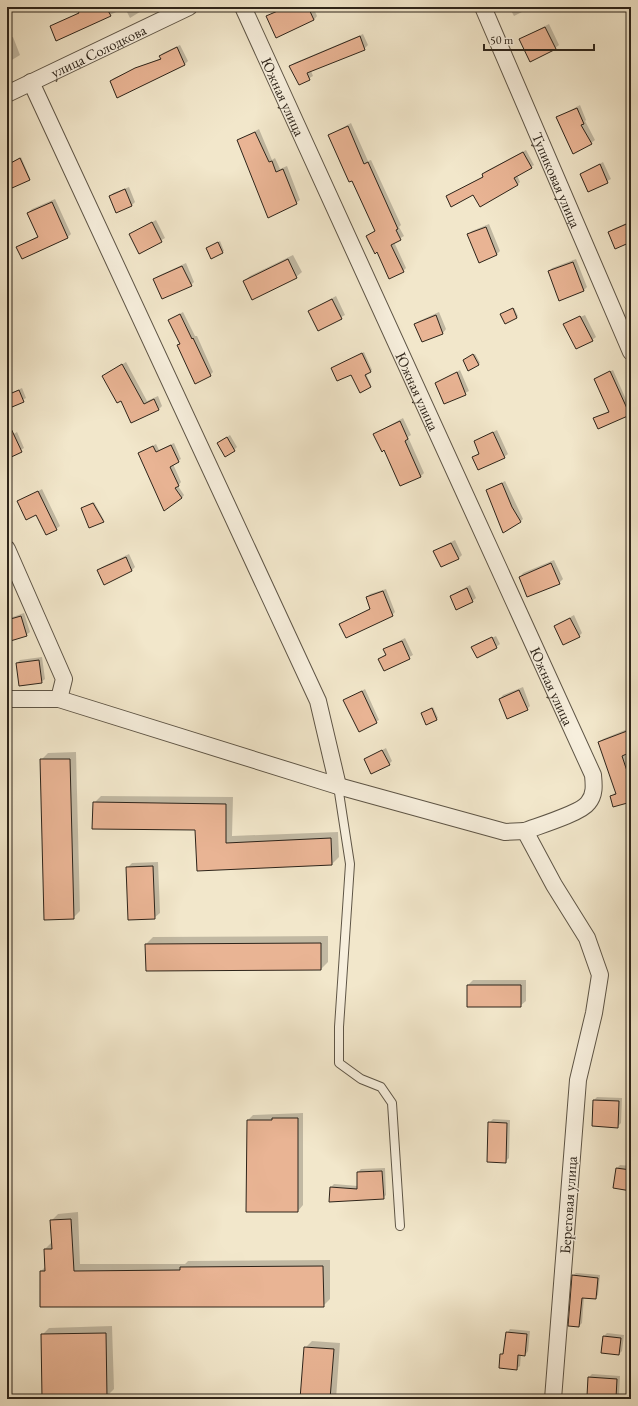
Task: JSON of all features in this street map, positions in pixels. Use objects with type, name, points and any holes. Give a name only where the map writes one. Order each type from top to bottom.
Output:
[{"type":"street","name":"улица Солодкова","points":[[7,94],[189,7]]},
{"type":"street","name":"Южная улица","points":[[243,7],[593,776],[594,786],[592,796],[583,808],[525,832]]},
{"type":"street","name":"Тупиковая улица","points":[[482,7],[631,352]]},
{"type":"street","points":[[31,82],[318,702],[338,786]]},
{"type":"street","points":[[7,550],[64,679],[59,699]]},
{"type":"street","points":[[7,699],[59,699],[338,786],[505,832],[525,832]]},
{"type":"street","name":"Береговая улица","points":[[525,832],[554,885],[588,938],[600,975],[594,1013],[578,1080],[553,1399]]},
{"type":"lane","points":[[338,786],[350,864],[339,1028],[339,1062],[361,1079],[381,1087],[392,1103],[400,1226]]},
{"type":"building","points":[[76,7],[106,7],[111,16],[56,41],[50,26],[79,13]]},
{"type":"building","points":[[287,7],[308,7],[314,20],[276,38],[266,16]]},
{"type":"building","points":[[545,27],[556,49],[530,62],[519,39]]},
{"type":"building","points":[[360,36],[365,50],[307,73],[310,80],[299,85],[289,66]]},
{"type":"building","points":[[177,47],[185,65],[117,98],[110,81],[135,68],[161,59],[159,56]]},
{"type":"building","points":[[577,108],[584,124],[581,125],[592,144],[573,154],[556,117]]},
{"type":"building","points":[[348,126],[364,164],[368,162],[398,229],[396,230],[401,240],[391,245],[404,272],[389,279],[377,252],[375,254],[366,236],[375,231],[352,181],[349,182],[328,135]]},
{"type":"building","points":[[255,132],[269,162],[272,161],[276,172],[283,169],[297,204],[268,218],[237,140]]},
{"type":"building","points":[[523,152],[532,168],[514,178],[518,185],[480,207],[473,195],[451,207],[446,196],[483,177],[482,174]]},
{"type":"building","points":[[20,158],[30,180],[12,188],[7,177],[7,165]]},
{"type":"building","points":[[600,164],[608,183],[588,192],[580,174]]},
{"type":"building","points":[[125,189],[132,206],[116,213],[109,196]]},
{"type":"building","points":[[52,202],[68,238],[22,259],[16,247],[38,237],[27,213]]},
{"type":"building","points":[[152,222],[162,242],[139,254],[129,234]]},
{"type":"building","points":[[631,222],[631,242],[615,249],[608,232]]},
{"type":"building","points":[[486,227],[497,255],[479,263],[467,234]]},
{"type":"building","points":[[218,242],[223,253],[211,259],[206,248]]},
{"type":"building","points":[[288,259],[297,278],[252,300],[243,281]]},
{"type":"building","points":[[573,262],[584,291],[559,301],[548,271]]},
{"type":"building","points":[[182,266],[192,286],[162,299],[153,279]]},
{"type":"building","points":[[332,299],[342,319],[318,331],[308,311]]},
{"type":"building","points":[[513,308],[517,318],[505,324],[500,314]]},
{"type":"building","points":[[180,314],[211,376],[195,384],[177,345],[180,344],[168,320]]},
{"type":"building","points":[[436,315],[443,334],[422,342],[414,324]]},
{"type":"building","points":[[580,316],[593,341],[576,349],[563,324]]},
{"type":"building","points":[[362,353],[371,372],[365,375],[371,387],[360,393],[351,375],[337,381],[331,368]]},
{"type":"building","points":[[473,354],[479,365],[468,371],[463,360]]},
{"type":"building","points":[[122,364],[144,404],[154,399],[159,410],[131,423],[121,401],[117,403],[102,376]]},
{"type":"building","points":[[610,371],[630,415],[598,429],[593,418],[609,412],[594,379]]},
{"type":"building","points":[[457,372],[466,395],[444,404],[435,383]]},
{"type":"building","points":[[19,390],[24,402],[12,407],[7,395]]},
{"type":"building","points":[[7,420],[22,452],[7,459]]},
{"type":"building","points":[[400,421],[408,439],[405,441],[421,477],[400,486],[384,450],[382,452],[373,434]]},
{"type":"building","points":[[493,432],[505,458],[478,470],[472,457],[479,454],[474,441]]},
{"type":"building","points":[[227,437],[235,451],[225,457],[217,443]]},
{"type":"building","points":[[171,445],[179,462],[170,467],[179,486],[175,488],[182,498],[164,511],[138,453],[153,446],[156,452]]},
{"type":"building","points":[[502,483],[512,507],[521,522],[503,533],[486,490]]},
{"type":"building","points":[[38,491],[57,530],[46,535],[36,515],[26,520],[17,501]]},
{"type":"building","points":[[93,503],[104,522],[89,528],[81,508]]},
{"type":"building","points":[[451,543],[459,559],[441,567],[433,551]]},
{"type":"building","points":[[126,557],[132,571],[104,585],[97,570]]},
{"type":"building","points":[[551,563],[560,584],[527,597],[519,577]]},
{"type":"building","points":[[467,588],[473,602],[456,610],[450,596]]},
{"type":"building","points":[[383,591],[393,616],[346,638],[339,624],[370,609],[366,597]]},
{"type":"building","points":[[21,616],[27,636],[7,642],[7,620]]},
{"type":"building","points":[[570,618],[580,637],[563,645],[554,626]]},
{"type":"building","points":[[492,637],[497,648],[477,658],[471,647]]},
{"type":"building","points":[[402,641],[410,659],[384,671],[378,659],[386,655],[383,649]]},
{"type":"building","points":[[39,660],[42,683],[19,686],[16,663]]},
{"type":"building","points":[[519,690],[528,710],[507,719],[499,699]]},
{"type":"building","points":[[362,691],[377,723],[359,732],[343,700]]},
{"type":"building","points":[[432,708],[437,720],[426,725],[421,713]]},
{"type":"building","points":[[627,731],[631,742],[631,752],[622,756],[631,783],[631,802],[613,807],[610,796],[616,794],[598,742]]},
{"type":"building","points":[[382,750],[390,765],[371,774],[364,759]]},
{"type":"building","points":[[40,759],[70,759],[74,919],[44,920]]},
{"type":"building","points":[[93,802],[226,804],[226,843],[331,838],[332,865],[197,871],[195,830],[92,829]]},
{"type":"building","points":[[153,866],[155,919],[128,920],[126,867]]},
{"type":"building","points":[[321,943],[321,970],[146,971],[145,944]]},
{"type":"building","points":[[467,985],[521,985],[521,1007],[467,1007]]},
{"type":"building","points":[[593,1100],[619,1101],[618,1128],[592,1126]]},
{"type":"building","points":[[272,1118],[298,1118],[298,1212],[246,1212],[247,1120],[272,1120]]},
{"type":"building","points":[[488,1122],[507,1123],[506,1163],[487,1162]]},
{"type":"building","points":[[616,1168],[631,1170],[631,1191],[613,1188]]},
{"type":"building","points":[[382,1171],[384,1199],[329,1202],[330,1187],[357,1189],[357,1172]]},
{"type":"building","points":[[71,1219],[74,1271],[180,1270],[180,1267],[323,1266],[324,1307],[40,1307],[40,1271],[45,1271],[44,1249],[52,1249],[50,1220]]},
{"type":"building","points":[[572,1275],[598,1278],[596,1299],[582,1298],[579,1327],[568,1326]]},
{"type":"building","points":[[506,1332],[527,1334],[525,1356],[518,1355],[517,1370],[499,1368],[500,1354],[503,1354]]},
{"type":"building","points":[[106,1333],[107,1397],[42,1398],[41,1334]]},
{"type":"building","points":[[603,1336],[621,1338],[619,1355],[601,1353]]},
{"type":"building","points":[[304,1347],[334,1349],[330,1399],[300,1399]]},
{"type":"building","points":[[588,1377],[617,1379],[616,1398],[587,1396]]}]
